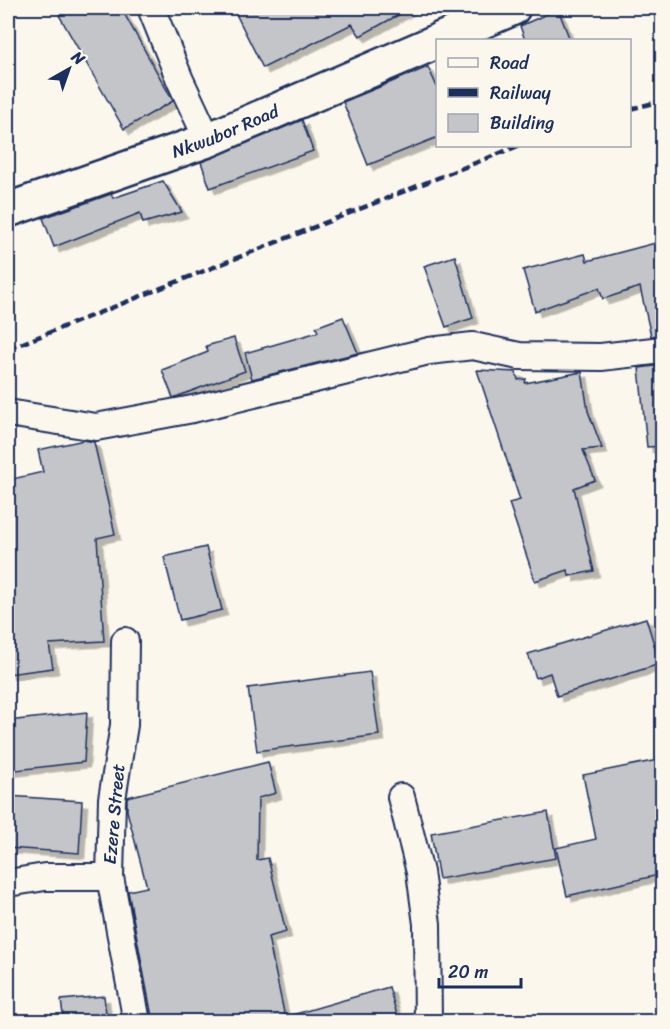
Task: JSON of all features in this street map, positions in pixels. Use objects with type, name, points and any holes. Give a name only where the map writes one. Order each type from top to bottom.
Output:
[{"type":"street","points":[[151,8],[180,80],[208,140]]},
{"type":"street","name":"Nkwubor Road","points":[[443,39],[513,8]]},
{"type":"street","name":"Nkwubor Road","points":[[8,210],[208,140],[436,42]]},
{"type":"street","points":[[8,414],[96,427],[193,409],[429,351],[473,346],[519,356],[601,357],[663,350]]},
{"type":"street","name":"Ezere Street","points":[[124,640],[124,725],[112,799],[110,877],[137,1022]]},
{"type":"street","points":[[401,797],[420,872],[424,903],[428,1022]]},
{"type":"street","points":[[8,883],[45,877],[110,877]]},
{"type":"building","points":[[73,8],[121,8],[173,101],[124,129],[59,15]]},
{"type":"building","points":[[233,8],[411,8],[360,36],[352,24],[263,68]]},
{"type":"building","points":[[558,9],[570,39],[525,39],[520,26]]},
{"type":"building","points":[[428,67],[436,85],[436,138],[368,165],[343,102]]},
{"type":"building","points":[[302,120],[313,151],[210,188],[201,162]]},
{"type":"building","points":[[163,181],[182,212],[143,223],[140,213],[54,247],[43,218],[111,194],[113,198]]},
{"type":"building","points":[[663,241],[663,335],[651,336],[640,287],[603,299],[599,288],[535,311],[523,270],[585,254],[587,261]]},
{"type":"building","points":[[455,256],[473,318],[446,327],[424,266]]},
{"type":"building","points":[[343,317],[358,353],[252,379],[245,353],[318,332],[316,327]]},
{"type":"building","points":[[234,338],[245,371],[173,398],[162,370],[208,352],[206,346]]},
{"type":"building","points":[[663,365],[663,446],[647,447],[639,368]]},
{"type":"building","points":[[477,370],[516,372],[518,380],[526,379],[525,383],[582,372],[588,411],[602,448],[583,450],[595,480],[574,488],[594,571],[569,576],[568,570],[535,581],[509,503],[520,500]]},
{"type":"building","points":[[84,440],[94,442],[115,534],[97,538],[104,641],[49,644],[53,668],[8,674],[8,480],[43,472],[38,450]]},
{"type":"building","points":[[206,547],[222,610],[180,620],[164,557]]},
{"type":"building","points":[[646,618],[660,664],[557,696],[550,673],[536,678],[528,654]]},
{"type":"building","points":[[370,672],[379,735],[257,751],[248,688]]},
{"type":"building","points":[[87,712],[84,762],[8,771],[8,721]]},
{"type":"building","points":[[663,759],[663,874],[567,896],[556,848],[596,839],[583,775]]},
{"type":"building","points":[[268,762],[276,793],[258,798],[257,860],[268,858],[286,932],[268,937],[286,1022],[153,1022],[128,891],[147,887],[127,811],[127,797]]},
{"type":"building","points":[[8,796],[82,801],[79,853],[8,848]]},
{"type":"building","points":[[548,812],[556,858],[439,879],[431,833]]},
{"type":"building","points":[[389,987],[399,1022],[293,1022],[292,1015]]},
{"type":"building","points":[[104,996],[107,1022],[64,1022],[61,1000]]},
{"type":"railway","points":[[631,109],[662,101]]},
{"type":"railway","points":[[8,349],[515,147]]}]
